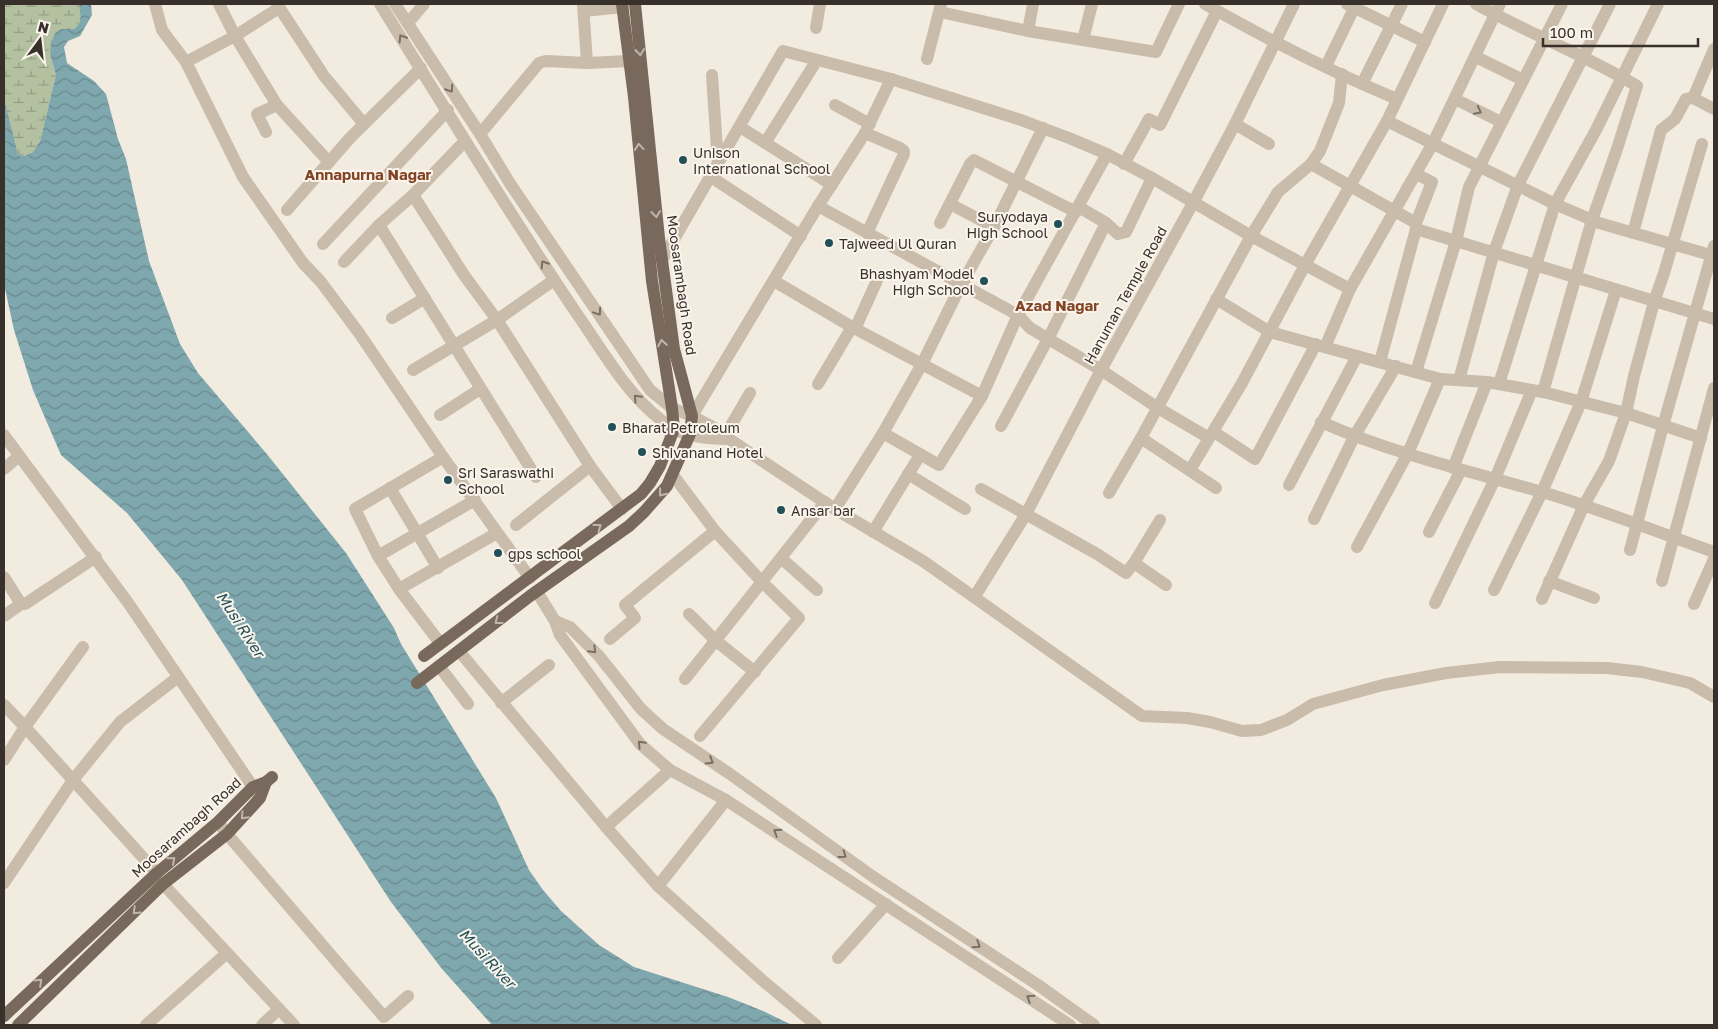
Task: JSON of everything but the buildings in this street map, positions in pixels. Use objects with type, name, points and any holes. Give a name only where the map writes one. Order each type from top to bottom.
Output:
[{"type":"main road","name":"Moosarambagh Road","points":[[626,5],[629,61],[652,281],[674,429]]},
{"type":"main road","name":"Moosarambagh Road","points":[[417,683],[536,592],[629,526],[661,494],[673,475],[690,434],[692,416],[674,349],[626,5]]},
{"type":"main road","points":[[424,656],[642,494],[660,466],[674,429]]},
{"type":"main road","name":"Moosarambagh Road","points":[[4,1016],[160,878],[227,834],[260,798],[269,779],[253,787],[160,878],[18,1025]]},
{"type":"street","points":[[155,4],[162,30],[186,62],[243,177],[303,263],[321,282],[359,333],[443,457],[530,578]]},
{"type":"street","points":[[219,4],[235,36],[276,105],[329,162]]},
{"type":"street","points":[[380,4],[554,280],[627,387],[647,409],[674,429],[690,434],[727,437]]},
{"type":"street","points":[[396,4],[510,182],[650,390],[672,408],[692,416],[727,437],[830,505],[924,561],[1142,716],[1187,718],[1242,731],[1261,730],[1287,720],[1313,704],[1383,686],[1446,673],[1500,667],[1607,668],[1642,672],[1690,683],[1714,697]]},
{"type":"street","points":[[408,23],[424,4]]},
{"type":"street","points":[[816,28],[820,4]]},
{"type":"street","points":[[1028,31],[1033,4]]},
{"type":"street","points":[[1083,40],[1092,4]]},
{"type":"street","points":[[927,59],[941,8],[1028,31],[1156,52],[1179,4]]},
{"type":"street","points":[[1205,4],[1275,42],[1362,84],[1398,99]]},
{"type":"street","name":"Hanuman Temple Road","points":[[975,596],[1026,514],[1101,370],[1235,124],[1294,4]]},
{"type":"street","points":[[1362,84],[1402,4]]},
{"type":"street","points":[[1190,470],[1270,332],[1305,265],[1387,120],[1443,4]]},
{"type":"street","points":[[1435,602],[1537,391],[1576,277],[1592,220],[1637,86],[1584,57],[1544,39],[1498,9],[1476,4]]},
{"type":"street","points":[[1416,372],[1456,241],[1469,188],[1562,4]]},
{"type":"street","points":[[1459,380],[1494,252],[1518,184],[1610,4]]},
{"type":"street","points":[[1429,532],[1493,383],[1536,265],[1555,204],[1596,130],[1658,4]]},
{"type":"street","points":[[587,64],[583,7],[626,5]]},
{"type":"street","points":[[1326,66],[1352,5],[1425,42]]},
{"type":"street","points":[[186,62],[235,36],[278,6],[324,76],[364,124]]},
{"type":"street","points":[[818,206],[1018,315],[1030,328],[1101,370],[1158,408],[1254,459],[1321,346],[1350,289],[1434,143],[1498,9]]},
{"type":"street","points":[[1124,164],[1149,119],[1160,125],[1217,10]]},
{"type":"street","points":[[662,260],[783,51],[891,79],[1043,128],[1107,154],[1251,236],[1350,289]]},
{"type":"street","points":[[1693,98],[1713,55]]},
{"type":"street","points":[[1476,57],[1523,80]]},
{"type":"street","points":[[480,134],[538,63],[546,60],[587,64],[629,61]]},
{"type":"street","points":[[765,143],[817,60]]},
{"type":"street","points":[[287,210],[364,124],[421,68]]},
{"type":"street","points":[[1109,493],[1158,408],[1251,236],[1278,192],[1301,167],[1320,151],[1339,103],[1342,74]]},
{"type":"street","points":[[712,75],[718,164]]},
{"type":"street","points":[[692,416],[818,206],[867,129],[891,79]]},
{"type":"street","points":[[1633,233],[1661,130],[1674,119],[1686,99],[1693,98],[1714,109]]},
{"type":"street","points":[[1455,99],[1501,122]]},
{"type":"street","points":[[266,132],[257,114],[276,105]]},
{"type":"street","points":[[835,105],[867,129],[904,151],[866,232]]},
{"type":"street","points":[[323,244],[448,110]]},
{"type":"street","points":[[1387,120],[1555,204],[1592,220],[1673,244],[1713,253],[1694,314],[1630,550]]},
{"type":"street","points":[[1235,124],[1269,144]]},
{"type":"street","points":[[740,127],[832,185]]},
{"type":"street","points":[[684,679],[781,558],[830,505],[883,433],[922,364],[1043,128]]},
{"type":"street","points":[[344,262],[465,141]]},
{"type":"street","points":[[1542,599],[1584,505],[1609,461],[1626,413],[1654,302],[1702,144]]},
{"type":"street","points":[[883,433],[939,464],[982,396],[1018,315],[1107,154]]},
{"type":"street","points":[[940,223],[970,164],[974,160],[1016,182],[1106,223],[1118,234],[1126,232],[1152,178]]},
{"type":"street","points":[[1301,167],[1351,186],[1395,211],[1416,226],[1456,241],[1714,320]]},
{"type":"street","points":[[1380,362],[1416,226],[1432,182],[1416,174]]},
{"type":"street","points":[[711,177],[801,236]]},
{"type":"street","points":[[413,195],[464,275],[497,320],[590,466],[622,509]]},
{"type":"street","points":[[950,204],[994,226]]},
{"type":"street","points":[[1001,426],[1048,339],[1106,223]]},
{"type":"street","points":[[379,225],[536,477]]},
{"type":"street","points":[[818,384],[854,328],[880,276]]},
{"type":"street","points":[[413,370],[497,320],[554,280]]},
{"type":"street","points":[[774,280],[854,328],[982,396]]},
{"type":"street","points":[[1494,590],[1542,492],[1581,402],[1616,290]]},
{"type":"street","points":[[392,318],[425,298]]},
{"type":"street","points":[[1216,299],[1270,332],[1440,379],[1493,383],[1537,391],[1626,413],[1702,438]]},
{"type":"street","points":[[1289,485],[1357,356]]},
{"type":"street","points":[[1314,519],[1354,437],[1396,366]]},
{"type":"street","points":[[1357,547],[1408,453],[1440,379]]},
{"type":"street","points":[[1662,581],[1714,388]]},
{"type":"street","points":[[440,415],[480,389]]},
{"type":"street","points":[[727,437],[750,393]]},
{"type":"street","points":[[1321,422],[1354,437],[1584,505],[1714,552]]},
{"type":"street","points":[[4,435],[96,557],[260,798]]},
{"type":"street","points":[[1141,438],[1216,488]]},
{"type":"street","points":[[873,532],[920,455]]},
{"type":"street","points":[[4,469],[19,456]]},
{"type":"street","points":[[440,643],[399,589],[378,556],[354,508],[443,457]]},
{"type":"street","points":[[516,525],[590,466]]},
{"type":"street","points":[[908,474],[964,509]]},
{"type":"street","points":[[673,475],[715,531],[762,582],[799,618],[700,736]]},
{"type":"street","points":[[390,488],[438,568]]},
{"type":"street","points":[[981,489],[1126,573],[1160,520]]},
{"type":"street","points":[[378,556],[475,500]]},
{"type":"street","points":[[610,639],[635,618],[625,605],[715,531]]},
{"type":"street","points":[[399,589],[498,533]]},
{"type":"street","points":[[4,616],[21,604],[26,604],[96,557]]},
{"type":"street","points":[[781,558],[817,590]]},
{"type":"street","points":[[1694,604],[1714,558]]},
{"type":"street","points":[[1134,563],[1166,585]]},
{"type":"street","points":[[4,577],[21,604]]},
{"type":"street","points":[[1549,581],[1594,598]]},
{"type":"street","points":[[536,592],[555,621],[560,635],[635,738],[670,770],[726,800],[1070,1025]]},
{"type":"street","points":[[689,614],[715,640],[755,672]]},
{"type":"street","points":[[555,621],[570,627],[594,650],[641,709],[662,729],[747,785],[872,876],[1038,985],[1094,1025]]},
{"type":"street","points":[[4,760],[25,727],[83,646]]},
{"type":"street","points":[[459,651],[606,827],[658,886],[762,980],[816,1025]]},
{"type":"street","points":[[501,703],[549,664]]},
{"type":"street","points":[[439,666],[468,704]]},
{"type":"street","points":[[4,884],[8,868],[73,780],[120,722],[178,677]]},
{"type":"street","points":[[4,705],[227,954],[294,1025]]},
{"type":"street","points":[[606,827],[670,770]]},
{"type":"street","points":[[658,886],[726,800]]},
{"type":"street","points":[[218,822],[380,1021],[408,996]]},
{"type":"street","points":[[838,958],[886,904]]},
{"type":"street","points":[[146,1025],[227,954]]},
{"type":"street","points":[[262,1025],[278,1009]]},
{"type":"green space","points":[[4,4],[79,4],[79,24],[74,29],[61,29],[50,53],[56,75],[40,141],[33,152],[24,156],[18,155],[16,151],[4,98]]},
{"type":"water","name":"Musi River","points":[[79,4],[91,4],[92,15],[80,36],[68,41],[64,47],[67,63],[94,81],[106,94],[118,139],[126,159],[149,261],[180,344],[198,373],[266,453],[346,553],[394,628],[401,644],[496,798],[529,870],[561,911],[599,945],[634,967],[728,997],[792,1025],[492,1025],[442,969],[391,902],[182,580],[127,513],[61,455],[33,390],[14,330],[4,284],[4,98],[18,155],[24,156],[33,152],[40,141],[56,75],[50,54],[51,43],[55,33],[61,29],[74,29],[79,24]]},
{"type":"place","name":"Unison International School","points":[[683,160]]},
{"type":"place","name":"Suryodaya High School","points":[[1058,224]]},
{"type":"place","name":"Tajweed Ul Quran","points":[[829,243]]},
{"type":"place","name":"Bhashyam Model High School","points":[[984,281]]},
{"type":"place","name":"Bharat Petroleum","points":[[612,427]]},
{"type":"place","name":"Shivanand Hotel","points":[[642,452]]},
{"type":"place","name":"Sri Saraswathi School","points":[[448,480]]},
{"type":"place","name":"Ansar bar","points":[[781,510]]},
{"type":"place","name":"gps school","points":[[498,553]]},
{"type":"district","name":"Annapurna Nagar","points":[[368,174]]},
{"type":"district","name":"Azad Nagar","points":[[1057,305]]}]
